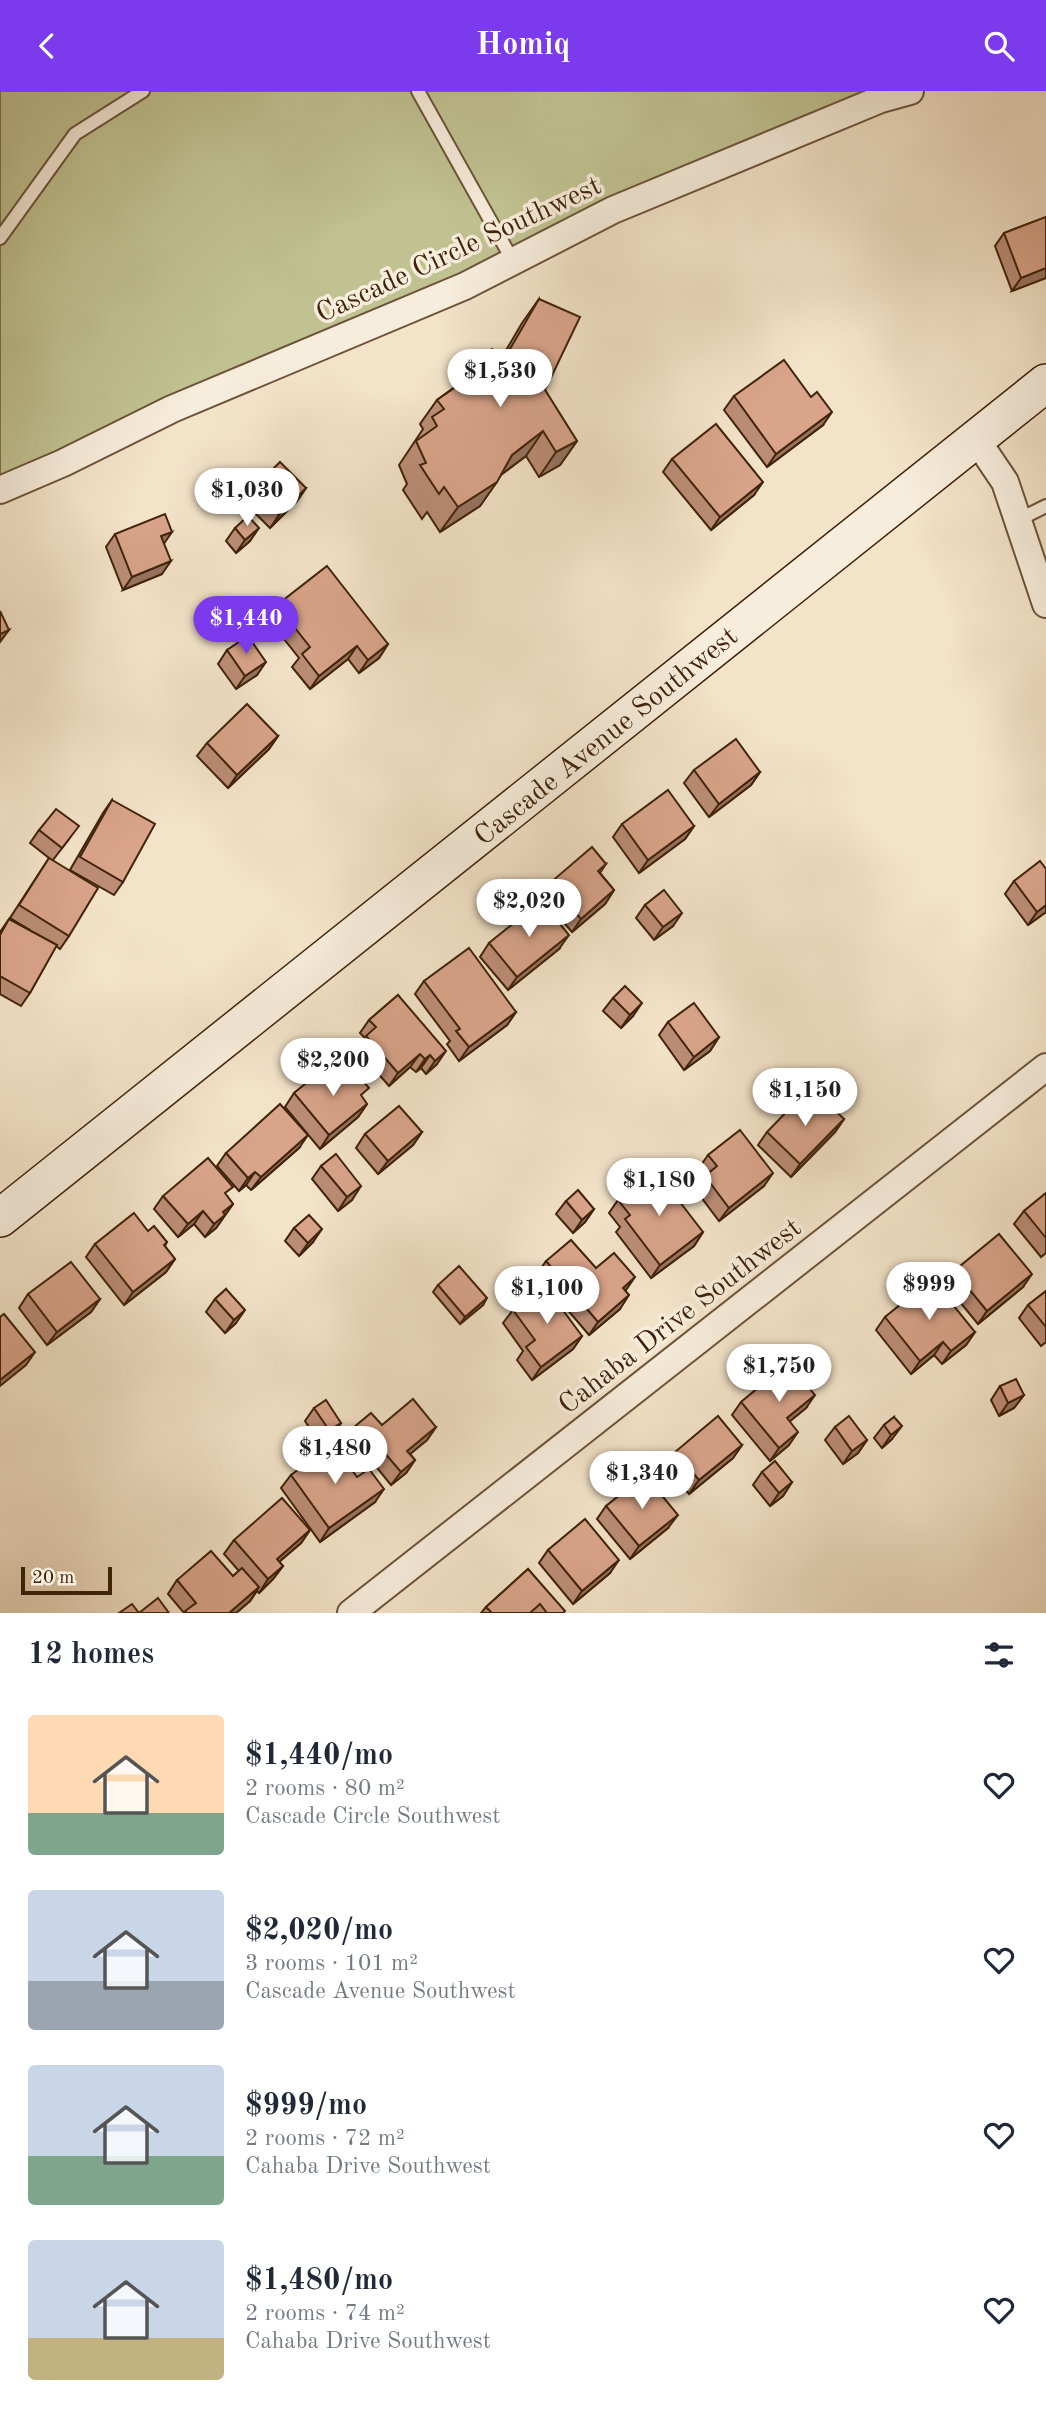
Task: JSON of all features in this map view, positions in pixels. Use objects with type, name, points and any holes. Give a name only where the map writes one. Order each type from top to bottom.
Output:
[{"type":"main road","name":"Cascade Avenue Southwest","points":[[0,1218],[1046,383]]},
{"type":"street","name":"Cascade Circle Southwest","points":[[0,490],[63,463],[172,409],[465,286],[613,209],[881,99],[910,91]]},
{"type":"street","points":[[976,439],[1005,482],[1046,604]]},
{"type":"street","name":"Cahaba Drive Southwest","points":[[351,1613],[1046,1067]]},
{"type":"lane","points":[[0,238],[75,134],[143,91]]},
{"type":"lane","points":[[418,91],[513,261]]},
{"type":"lane","points":[[1018,520],[1046,506]]},
{"type":"green space","points":[[0,91],[917,91],[769,146],[0,496]]},
{"type":"building","points":[[1046,217],[1046,268],[1021,278],[1004,233]]},
{"type":"building","points":[[539,299],[580,317],[545,390],[577,441],[556,452],[543,431],[512,455],[497,482],[458,507],[444,487],[439,494],[420,465],[426,463],[416,441],[437,426],[432,417],[444,409],[437,400],[480,370],[472,360],[492,349],[497,358],[510,349]]},
{"type":"building","points":[[784,360],[811,397],[817,392],[832,412],[776,454],[734,396]]},
{"type":"building","points":[[716,424],[763,482],[720,517],[672,459]]},
{"type":"building","points":[[280,462],[306,488],[279,515],[253,489]]},
{"type":"building","points":[[165,514],[172,532],[161,536],[171,561],[132,577],[115,534]]},
{"type":"building","points":[[248,516],[259,528],[245,540],[235,528]]},
{"type":"building","points":[[327,566],[388,644],[368,660],[357,646],[319,676],[302,654],[310,647],[277,605]]},
{"type":"building","points":[[0,611],[9,630],[0,634]]},
{"type":"building","points":[[248,636],[266,662],[245,676],[227,650]]},
{"type":"building","points":[[247,704],[278,736],[237,775],[207,743]]},
{"type":"building","points":[[736,739],[760,772],[719,804],[694,770]]},
{"type":"building","points":[[668,790],[694,826],[648,860],[622,824]]},
{"type":"building","points":[[112,800],[155,824],[123,882],[80,857]]},
{"type":"building","points":[[56,809],[79,826],[62,848],[39,830]]},
{"type":"building","points":[[592,847],[606,864],[598,871],[614,890],[581,919],[550,883]]},
{"type":"building","points":[[49,858],[98,888],[69,936],[19,905]]},
{"type":"building","points":[[1040,861],[1046,869],[1046,905],[1037,912],[1014,881]]},
{"type":"building","points":[[664,890],[682,913],[663,927],[645,905]]},
{"type":"building","points":[[541,901],[569,935],[517,977],[489,943]]},
{"type":"building","points":[[9,919],[57,945],[30,993],[0,976],[0,935]]},
{"type":"building","points":[[469,948],[516,1012],[469,1047],[456,1031],[460,1029],[424,981]]},
{"type":"building","points":[[625,986],[642,1003],[630,1015],[613,998]]},
{"type":"building","points":[[398,995],[446,1051],[435,1061],[430,1055],[425,1059],[420,1054],[398,1073],[366,1036],[376,1027],[369,1020]]},
{"type":"building","points":[[694,1003],[719,1037],[694,1057],[668,1022]]},
{"type":"building","points":[[351,1067],[369,1088],[361,1095],[367,1104],[329,1135],[294,1093],[321,1071],[328,1078],[341,1068],[345,1073]]},
{"type":"building","points":[[820,1096],[844,1119],[800,1164],[767,1132],[795,1103],[805,1112]]},
{"type":"building","points":[[280,1104],[308,1135],[261,1177],[255,1172],[248,1178],[226,1153]]},
{"type":"building","points":[[399,1106],[422,1132],[388,1161],[365,1134]]},
{"type":"building","points":[[740,1130],[773,1173],[729,1208],[705,1176],[717,1166],[708,1155]]},
{"type":"building","points":[[336,1154],[361,1186],[347,1197],[321,1166]]},
{"type":"building","points":[[208,1158],[233,1187],[225,1193],[233,1204],[214,1224],[203,1211],[188,1224],[163,1196]]},
{"type":"building","points":[[656,1171],[703,1232],[660,1265],[625,1219],[630,1215],[618,1200]]},
{"type":"building","points":[[578,1190],[594,1209],[582,1220],[566,1201]]},
{"type":"building","points":[[1046,1193],[1046,1238],[1024,1211]]},
{"type":"building","points":[[134,1213],[148,1231],[154,1226],[167,1242],[164,1245],[175,1259],[133,1292],[95,1244]]},
{"type":"building","points":[[309,1215],[322,1229],[308,1243],[294,1228]]},
{"type":"building","points":[[999,1234],[1032,1274],[987,1311],[954,1271]]},
{"type":"building","points":[[571,1240],[596,1268],[614,1253],[635,1277],[623,1288],[629,1295],[598,1322],[546,1261]]},
{"type":"building","points":[[71,1262],[100,1299],[57,1332],[28,1294]]},
{"type":"building","points":[[459,1266],[487,1298],[465,1317],[438,1285]]},
{"type":"building","points":[[932,1279],[975,1332],[951,1351],[943,1342],[920,1361],[885,1317]]},
{"type":"building","points":[[545,1286],[582,1336],[541,1367],[526,1347],[535,1340],[513,1310]]},
{"type":"building","points":[[226,1289],[245,1310],[234,1320],[215,1299]]},
{"type":"building","points":[[1046,1291],[1046,1327],[1028,1305]]},
{"type":"building","points":[[4,1314],[35,1352],[0,1380],[0,1317]]},
{"type":"building","points":[[788,1363],[815,1395],[787,1418],[798,1432],[779,1448],[741,1402]]},
{"type":"building","points":[[1016,1379],[1024,1395],[1008,1403],[1000,1386]]},
{"type":"building","points":[[413,1399],[436,1427],[407,1451],[415,1460],[401,1472],[383,1451],[376,1457],[353,1428],[371,1413],[382,1425]]},
{"type":"building","points":[[326,1400],[341,1423],[329,1430],[314,1408]]},
{"type":"building","points":[[718,1416],[742,1445],[699,1480],[675,1452]]},
{"type":"building","points":[[849,1416],[867,1440],[852,1451],[835,1427]]},
{"type":"building","points":[[894,1417],[902,1426],[891,1435],[884,1425]]},
{"type":"building","points":[[333,1444],[357,1477],[369,1469],[384,1489],[329,1528],[291,1475]]},
{"type":"building","points":[[775,1461],[792,1482],[779,1493],[762,1472]]},
{"type":"building","points":[[645,1475],[678,1515],[639,1546],[606,1506]]},
{"type":"building","points":[[282,1498],[310,1530],[277,1559],[283,1566],[268,1579],[234,1540]]},
{"type":"building","points":[[585,1519],[619,1560],[582,1591],[548,1550]]},
{"type":"building","points":[[211,1551],[233,1576],[242,1568],[259,1587],[229,1613],[187,1613],[185,1611],[196,1603],[177,1580]]},
{"type":"building","points":[[528,1569],[565,1611],[547,1613],[540,1604],[530,1613],[492,1613],[486,1607]]},
{"type":"building","points":[[158,1598],[169,1613],[139,1613]]},
{"type":"building","points":[[132,1604],[139,1613],[119,1613]]}]
